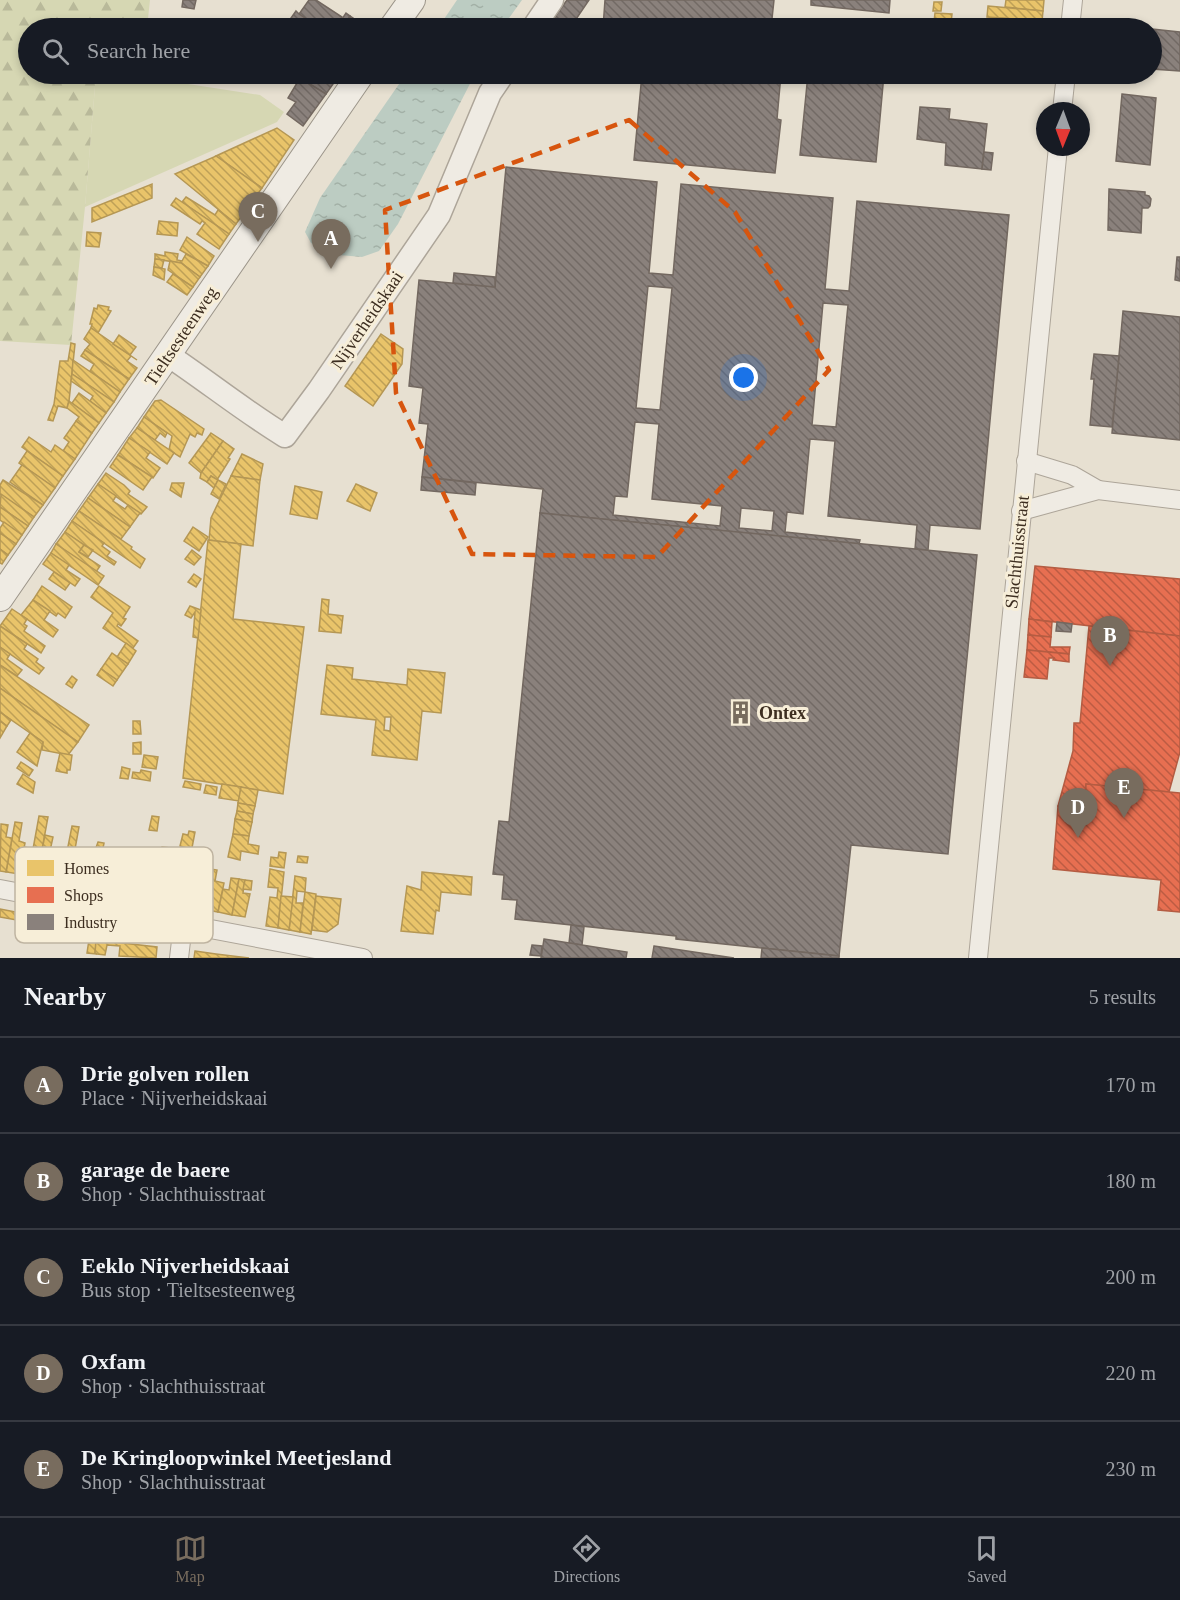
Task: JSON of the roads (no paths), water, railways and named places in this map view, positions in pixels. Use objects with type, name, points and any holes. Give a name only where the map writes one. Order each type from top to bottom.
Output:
[{"type":"main road","points":[[399,18],[412,0]]},
{"type":"main road","name":"Tieltsesteenweg","points":[[0,598],[354,84]]},
{"type":"street","points":[[540,18],[552,0]]},
{"type":"street","points":[[1071,18],[1073,0]]},
{"type":"street","name":"Nijverheidskaai","points":[[168,355],[219,389],[250,414],[285,436],[439,216],[490,93],[496,84]]},
{"type":"street","points":[[1063,102],[1065,84]]},
{"type":"street","name":"Slachthuisstraat","points":[[978,958],[1057,156]]},
{"type":"street","points":[[1026,461],[1072,476],[1098,490],[1180,500]]},
{"type":"street","points":[[1021,511],[1098,490]]},
{"type":"street","points":[[0,888],[15,891]]},
{"type":"street","points":[[213,930],[363,958]]},
{"type":"street","points":[[179,958],[181,943]]},
{"type":"water","points":[[457,0],[522,0],[509,18],[445,18]]},
{"type":"water","points":[[399,84],[470,84],[398,224],[379,251],[362,257],[339,255],[311,243],[305,232],[320,198]]},
{"type":"place","name":"Eeklo Nijverheidskaai","points":[[258,242]]},
{"type":"place","name":"Drie golven rollen","points":[[331,269]]},
{"type":"place","name":"garage de baere","points":[[1110,666]]},
{"type":"place","name":"Ontex","points":[[741,713]]},
{"type":"place","name":"De Kringloopwinkel Meetjesland","points":[[1124,818]]},
{"type":"place","name":"Oxfam","points":[[1078,838]]}]
